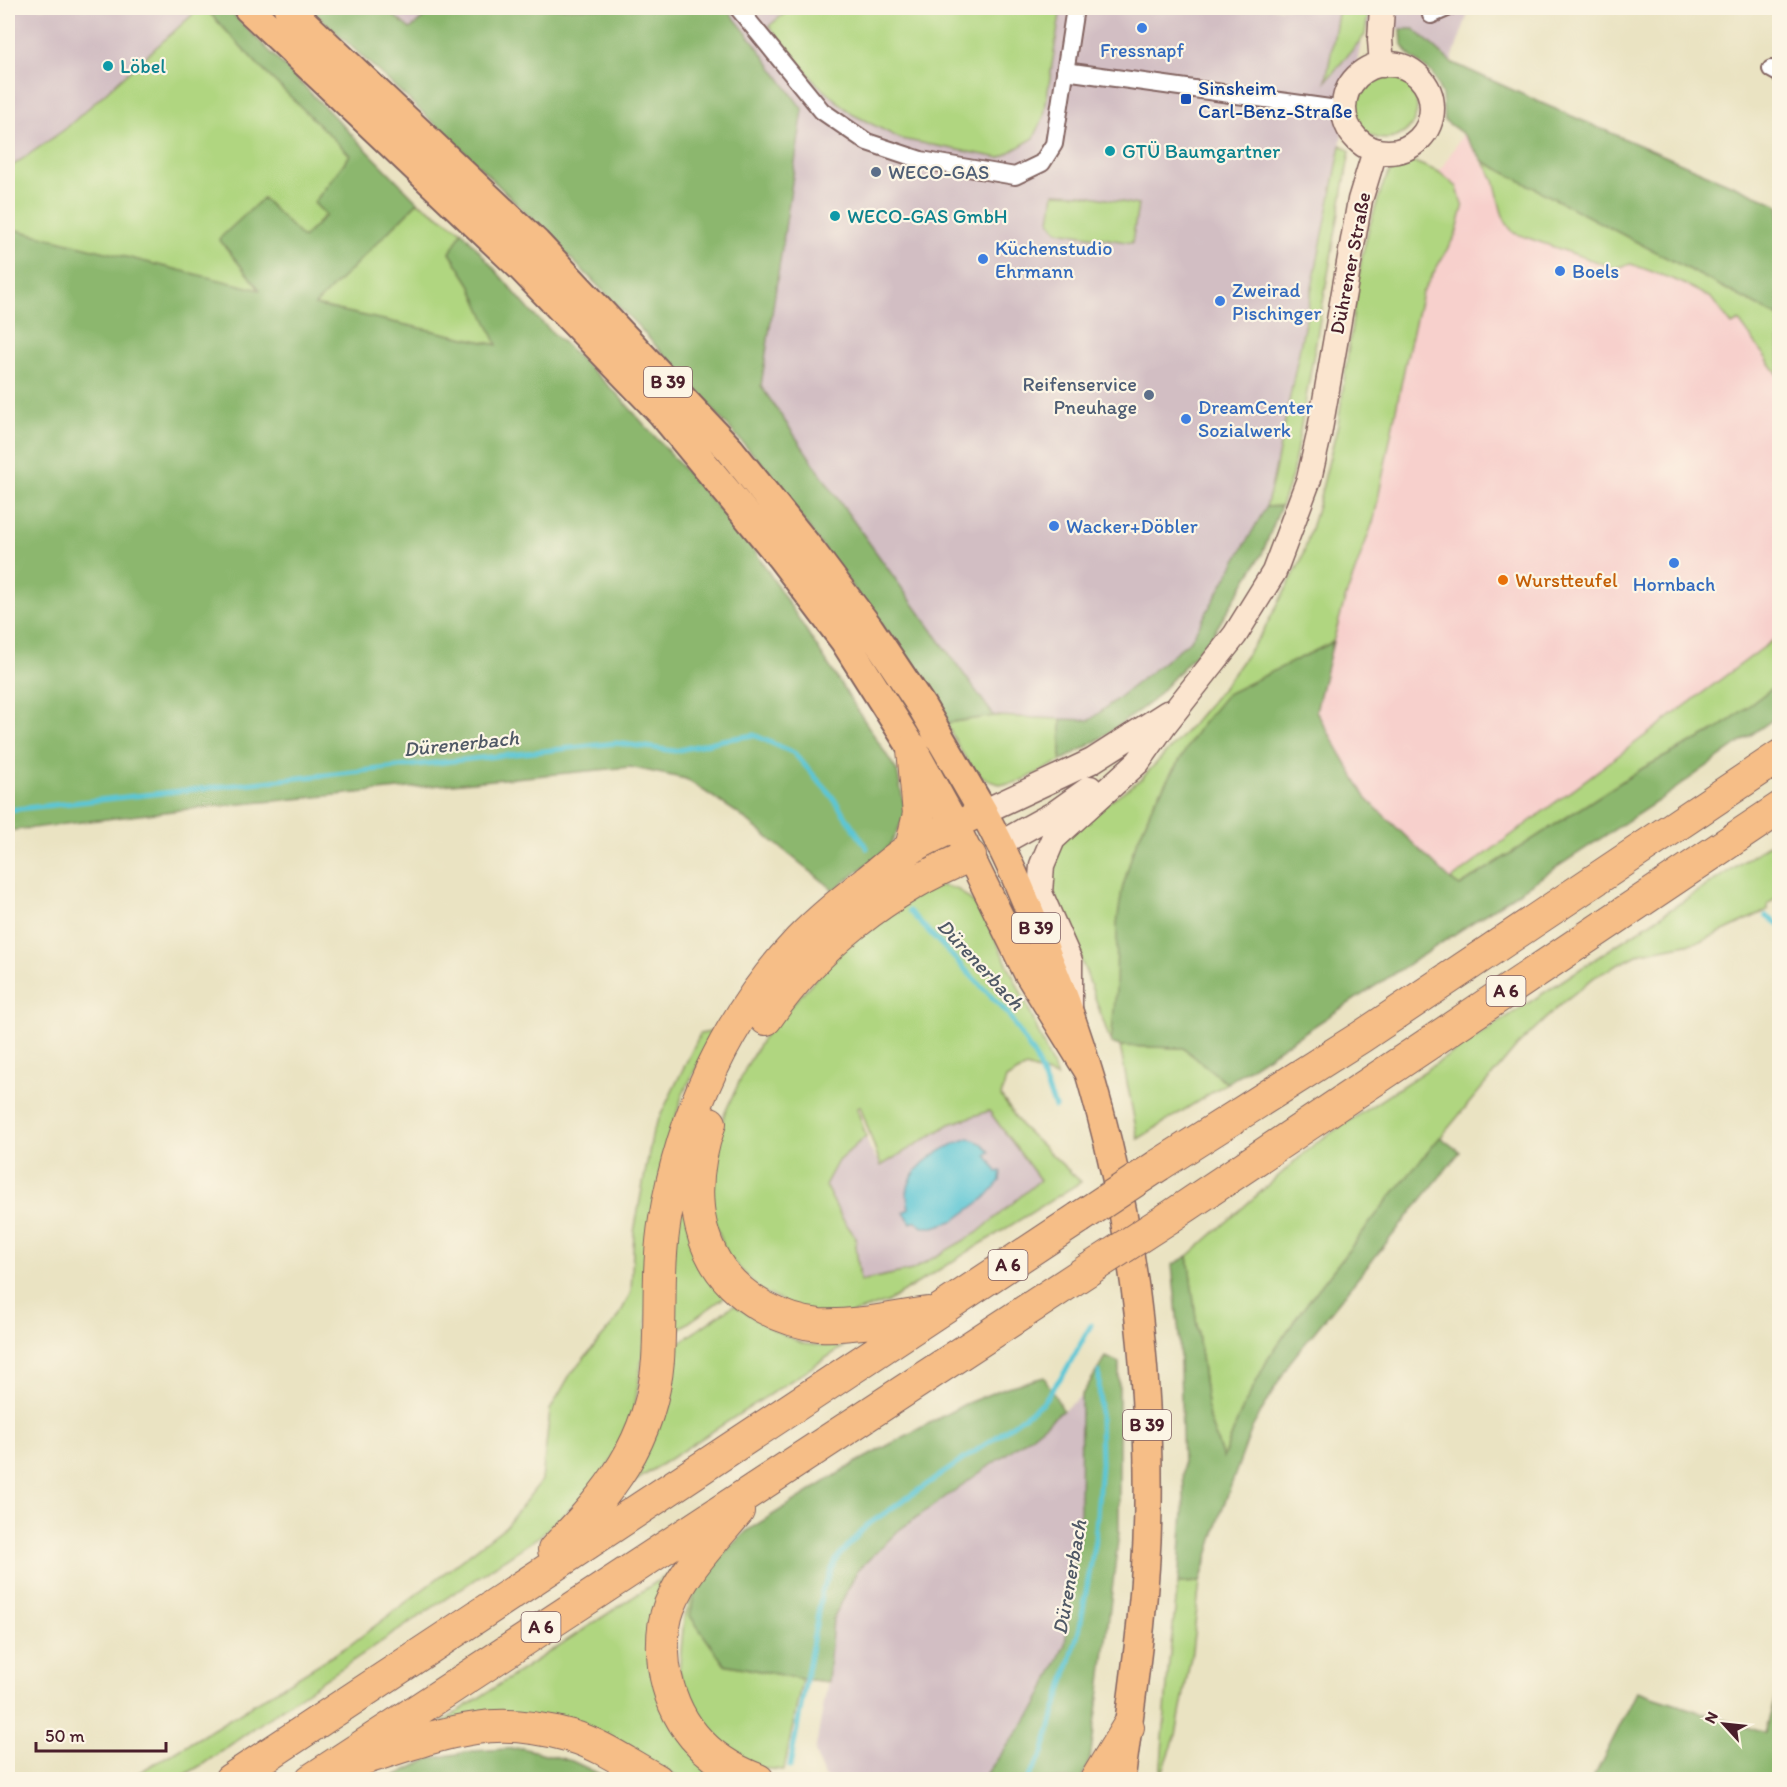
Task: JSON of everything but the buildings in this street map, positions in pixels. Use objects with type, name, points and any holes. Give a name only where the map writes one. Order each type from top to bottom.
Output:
[{"type":"highway","name":"B 39","points":[[248,8],[512,258],[662,413],[781,557],[844,640],[913,749],[955,825]]},
{"type":"highway","name":"B 39","points":[[288,8],[537,243],[730,450],[812,552],[869,628],[922,707],[983,812]]},
{"type":"highway","points":[[911,848],[919,814],[913,749]]},
{"type":"highway","name":"A 6","points":[[230,1779],[1159,1165],[1361,1037],[1779,756]]},
{"type":"highway","name":"A 6","points":[[317,1775],[1170,1217],[1779,808]]},
{"type":"highway","points":[[514,1592],[585,1518],[615,1480],[634,1449],[649,1413],[658,1348],[664,1221],[673,1178],[697,1100],[736,1024],[764,983],[825,916],[911,848],[955,825]]},
{"type":"highway","points":[[938,1312],[841,1325],[817,1325],[785,1317],[741,1293],[717,1265],[706,1244],[698,1211],[697,1176],[704,1142],[716,1108],[754,1035],[783,994],[817,957],[878,905],[907,885],[970,856]]},
{"type":"highway","points":[[758,1779],[736,1772],[691,1735],[677,1712],[667,1683],[662,1648],[669,1609],[689,1569],[760,1485]]},
{"type":"highway","points":[[317,1775],[438,1736],[476,1728],[505,1726],[572,1736],[597,1746],[657,1779]]},
{"type":"highway","points":[[1096,1779],[1128,1727]]},
{"type":"main road","points":[[1382,8],[1380,40],[1382,65]]},
{"type":"main road","points":[[1382,65],[1397,65],[1411,70],[1423,80],[1431,94],[1433,109],[1430,124],[1416,143],[1403,150],[1389,153],[1375,151],[1363,145],[1353,135],[1344,110],[1351,85],[1359,76],[1382,65]]},
{"type":"main road","name":"Dührener Straße","points":[[1164,725],[1235,635],[1274,572],[1309,478],[1360,200],[1375,151]]},
{"type":"main road","points":[[955,825],[1092,761],[1182,704]]},
{"type":"main road","points":[[970,856],[1001,843],[1054,813],[1111,773],[1164,725]]},
{"type":"main road","points":[[1070,1013],[1070,961],[1040,893],[1042,865],[1053,839],[1138,762],[1164,725]]},
{"type":"main road","name":"B 39","points":[[983,812],[1011,864],[1070,1013],[1088,1071],[1112,1166],[1134,1274],[1146,1391],[1148,1496],[1145,1572],[1121,1779]]},
{"type":"main road","name":"B 39","points":[[955,825],[1027,972],[1088,1071]]},
{"type":"street","points":[[738,8],[822,111],[867,142],[921,160],[1015,176],[1042,164],[1054,144],[1075,8]]},
{"type":"street","points":[[1065,71],[1344,110]]},
{"type":"shaded area","points":[[8,8],[200,8],[64,130],[8,169]]},
{"type":"shaded area","points":[[385,8],[436,8],[410,29]]},
{"type":"shaded area","points":[[726,8],[1470,8],[1451,62],[1414,29],[1364,27],[1266,507],[1191,640],[1090,720],[994,716],[844,509],[761,386],[803,110]]},
{"type":"shaded area","points":[[1463,134],[1493,179],[1498,203],[1506,224],[1514,233],[1614,268],[1631,264],[1680,282],[1711,298],[1732,325],[1739,320],[1779,376],[1779,636],[1451,880],[1367,799],[1316,711],[1345,599],[1374,519],[1422,293],[1456,234],[1463,208],[1457,187],[1439,172]]},
{"type":"shaded area","points":[[989,1111],[1040,1181],[977,1233],[912,1270],[860,1281],[855,1236],[842,1218],[825,1185],[838,1161],[866,1136],[870,1149],[881,1166],[950,1124]]},
{"type":"shaded area","points":[[1081,1396],[1080,1522],[1065,1644],[1036,1707],[982,1779],[836,1779],[824,1777],[815,1752],[827,1686],[833,1619],[857,1571],[899,1530],[1030,1437]]},
{"type":"green space","points":[[200,8],[205,8],[262,69],[351,154],[314,203],[326,214],[303,239],[220,239],[261,291],[8,228],[8,169],[64,130]]},
{"type":"green space","points":[[205,8],[227,8],[418,202],[315,305],[497,345],[470,284],[450,253],[462,231],[532,313],[618,395],[751,545],[897,771],[906,814],[889,847],[834,890],[736,812],[686,779],[630,767],[189,809],[8,831],[8,228],[260,290],[219,239],[263,198],[303,238],[326,215],[314,203],[350,155],[262,69]]},
{"type":"green space","points":[[310,8],[385,8],[410,29],[436,8],[726,8],[803,110],[761,386],[842,505],[994,716],[946,723],[920,674],[906,660],[760,462],[637,325],[465,152]]},
{"type":"green space","points":[[791,8],[1061,8],[1044,116],[1034,138],[1000,158],[901,139],[852,114],[817,84],[769,26]]},
{"type":"green space","points":[[1339,8],[1369,8],[1365,35],[1326,81]]},
{"type":"green space","points":[[1401,29],[1414,29],[1451,62],[1779,205],[1779,317],[1483,161],[1463,134],[1444,120],[1442,95],[1432,73],[1411,57],[1402,44]]},
{"type":"green space","points":[[1385,75],[1397,77],[1408,84],[1415,95],[1417,107],[1415,119],[1408,130],[1397,137],[1385,139],[1373,137],[1362,130],[1355,119],[1353,107],[1355,95],[1362,84],[1373,77]]},
{"type":"green space","points":[[1341,145],[1350,151],[1292,476],[1281,506],[1266,507],[1273,480]]},
{"type":"green space","points":[[1483,161],[1779,317],[1779,376],[1739,321],[1732,325],[1711,298],[1680,282],[1631,264],[1614,268],[1514,233],[1505,220],[1496,185]]},
{"type":"green space","points":[[1414,162],[1439,172],[1457,187],[1463,208],[1456,234],[1422,293],[1374,519],[1345,599],[1333,642],[1227,694],[1173,770],[1153,804],[1132,854],[1111,1043],[1051,884],[1058,849],[1072,828],[1141,779],[1222,689],[1262,633],[1301,561],[1317,509],[1338,424],[1361,260],[1370,224],[1384,182],[1394,165]]},
{"type":"green space","points":[[1054,193],[1081,194],[1138,205],[1132,243],[1058,231],[1050,221]]},
{"type":"green space","points":[[418,202],[462,231],[450,253],[470,284],[498,345],[314,305]]},
{"type":"green space","points":[[1281,506],[1262,554],[1212,636],[1152,701],[1101,738],[1061,761],[1061,719],[1090,720],[1191,640],[1266,507]]},
{"type":"green space","points":[[1779,636],[1779,683],[1718,729],[1643,768],[1460,886],[1451,880]]},
{"type":"green space","points":[[1333,642],[1316,711],[1367,799],[1460,886],[1643,768],[1718,729],[1779,683],[1779,715],[1658,801],[1227,1083],[1183,1048],[1120,1046],[1111,1043],[1116,989],[1117,923],[1122,890],[1132,854],[1153,804],[1199,728],[1227,694]]},
{"type":"green space","points":[[994,716],[1061,719],[1061,761],[1009,784],[997,783],[978,773],[963,754],[946,723]]},
{"type":"green space","points":[[1779,838],[1779,896],[1768,904],[1768,910],[1702,941],[1641,953],[1596,976],[1561,1004],[1517,1046],[1383,1206],[1299,1314],[1268,1359],[1240,1414],[1223,1458],[1209,1419],[1188,1256],[1317,1142]]},
{"type":"green space","points":[[933,884],[957,889],[980,908],[1027,1005],[1057,1077],[1026,1067],[1006,1079],[1001,1096],[1022,1127],[1081,1182],[887,1302],[848,1315],[808,1313],[761,1291],[727,1255],[712,1215],[711,1165],[724,1115],[747,1065],[768,1030],[847,945]],"holes":[[[860,1106],[881,1166],[950,1124],[989,1111],[1040,1180],[977,1233],[912,1270],[860,1281],[855,1236],[842,1218],[825,1185],[838,1161],[866,1136],[857,1109]]]},
{"type":"green space","points":[[715,1031],[682,1096],[661,1167],[646,1332],[632,1425],[597,1484],[541,1535],[294,1700],[203,1764],[178,1779],[126,1780],[350,1645],[506,1526],[542,1480],[550,1410],[570,1375],[618,1318],[631,1292],[634,1232],[653,1131],[700,1034]]},
{"type":"green space","points":[[1120,1046],[1183,1048],[1227,1083],[1138,1139]]},
{"type":"green space","points":[[1440,1137],[1460,1152],[1290,1362],[1252,1428],[1222,1510],[1200,1582],[1178,1583],[1184,1498],[1179,1335],[1172,1265],[1188,1256],[1209,1419],[1223,1458],[1240,1414],[1268,1359],[1299,1314]]},
{"type":"green space","points":[[683,1177],[725,1297],[675,1332],[671,1270]]},
{"type":"green space","points":[[734,1305],[770,1328],[804,1344],[843,1347],[631,1484],[646,1455],[673,1347]]},
{"type":"green space","points":[[1106,1357],[1119,1363],[1119,1532],[1090,1759],[1081,1779],[982,1780],[1036,1707],[1065,1644],[1080,1522],[1081,1396]]},
{"type":"green space","points":[[1044,1377],[1063,1410],[1030,1437],[899,1530],[857,1571],[833,1619],[828,1682],[724,1664],[690,1616],[698,1577],[748,1530],[857,1462],[965,1404],[1007,1387]]},
{"type":"green space","points":[[679,1567],[652,1626],[728,1779],[684,1779],[596,1736],[439,1724]]},
{"type":"green space","points":[[698,1577],[724,1664],[802,1679],[784,1770],[758,1768],[724,1747],[702,1724],[690,1703],[679,1671],[684,1619]]},
{"type":"green space","points":[[1200,1582],[1192,1651],[1176,1735],[1160,1779],[1168,1671],[1178,1583]]},
{"type":"green space","points":[[1779,1684],[1779,1779],[1593,1779],[1637,1692],[1765,1733]]},
{"type":"green space","points":[[522,1748],[572,1761],[610,1779],[389,1779],[429,1759],[473,1751]]},
{"type":"water","points":[[969,1138],[983,1144],[990,1152],[986,1155],[997,1172],[1001,1171],[1000,1181],[985,1198],[955,1220],[934,1227],[922,1227],[916,1221],[911,1223],[904,1212],[909,1208],[907,1193],[914,1173],[939,1151]]},
{"type":"waterway","name":"Dürenerbach","points":[[8,810],[616,743],[675,751],[754,735],[794,753],[831,795],[867,848]]},
{"type":"waterway","name":"Dürenerbach","points":[[909,911],[1008,1014],[1035,1057],[1055,1107]]},
{"type":"waterway","points":[[1766,916],[1780,925]]},
{"type":"waterway","points":[[790,1767],[822,1591],[837,1558],[866,1526],[1043,1402],[1067,1369],[1091,1325]]},
{"type":"waterway","name":"Dürenerbach","points":[[1027,1780],[1043,1753],[1080,1627],[1095,1540],[1101,1464],[1099,1372]]},
{"type":"place","name":"Fressnapf","points":[[1142,28]]},
{"type":"place","name":"Löbel","points":[[108,66]]},
{"type":"place","name":"Sinsheim Carl-Benz-Straße","points":[[1186,99]]},
{"type":"place","name":"GTÜ Baumgartner","points":[[1110,151]]},
{"type":"place","name":"WECO-GAS","points":[[876,172]]},
{"type":"place","name":"WECO-GAS GmbH","points":[[835,216]]},
{"type":"place","name":"Küchenstudio Ehrmann","points":[[983,259]]},
{"type":"place","name":"Boels","points":[[1560,271]]},
{"type":"place","name":"Zweirad Pischinger","points":[[1220,301]]},
{"type":"place","name":"Reifenservice Pneuhage","points":[[1149,395]]},
{"type":"place","name":"DreamCenter Sozialwerk","points":[[1186,419]]},
{"type":"place","name":"Wacker+Döbler","points":[[1054,526]]},
{"type":"place","name":"Hornbach","points":[[1674,563]]},
{"type":"place","name":"Wurstteufel","points":[[1503,580]]}]
